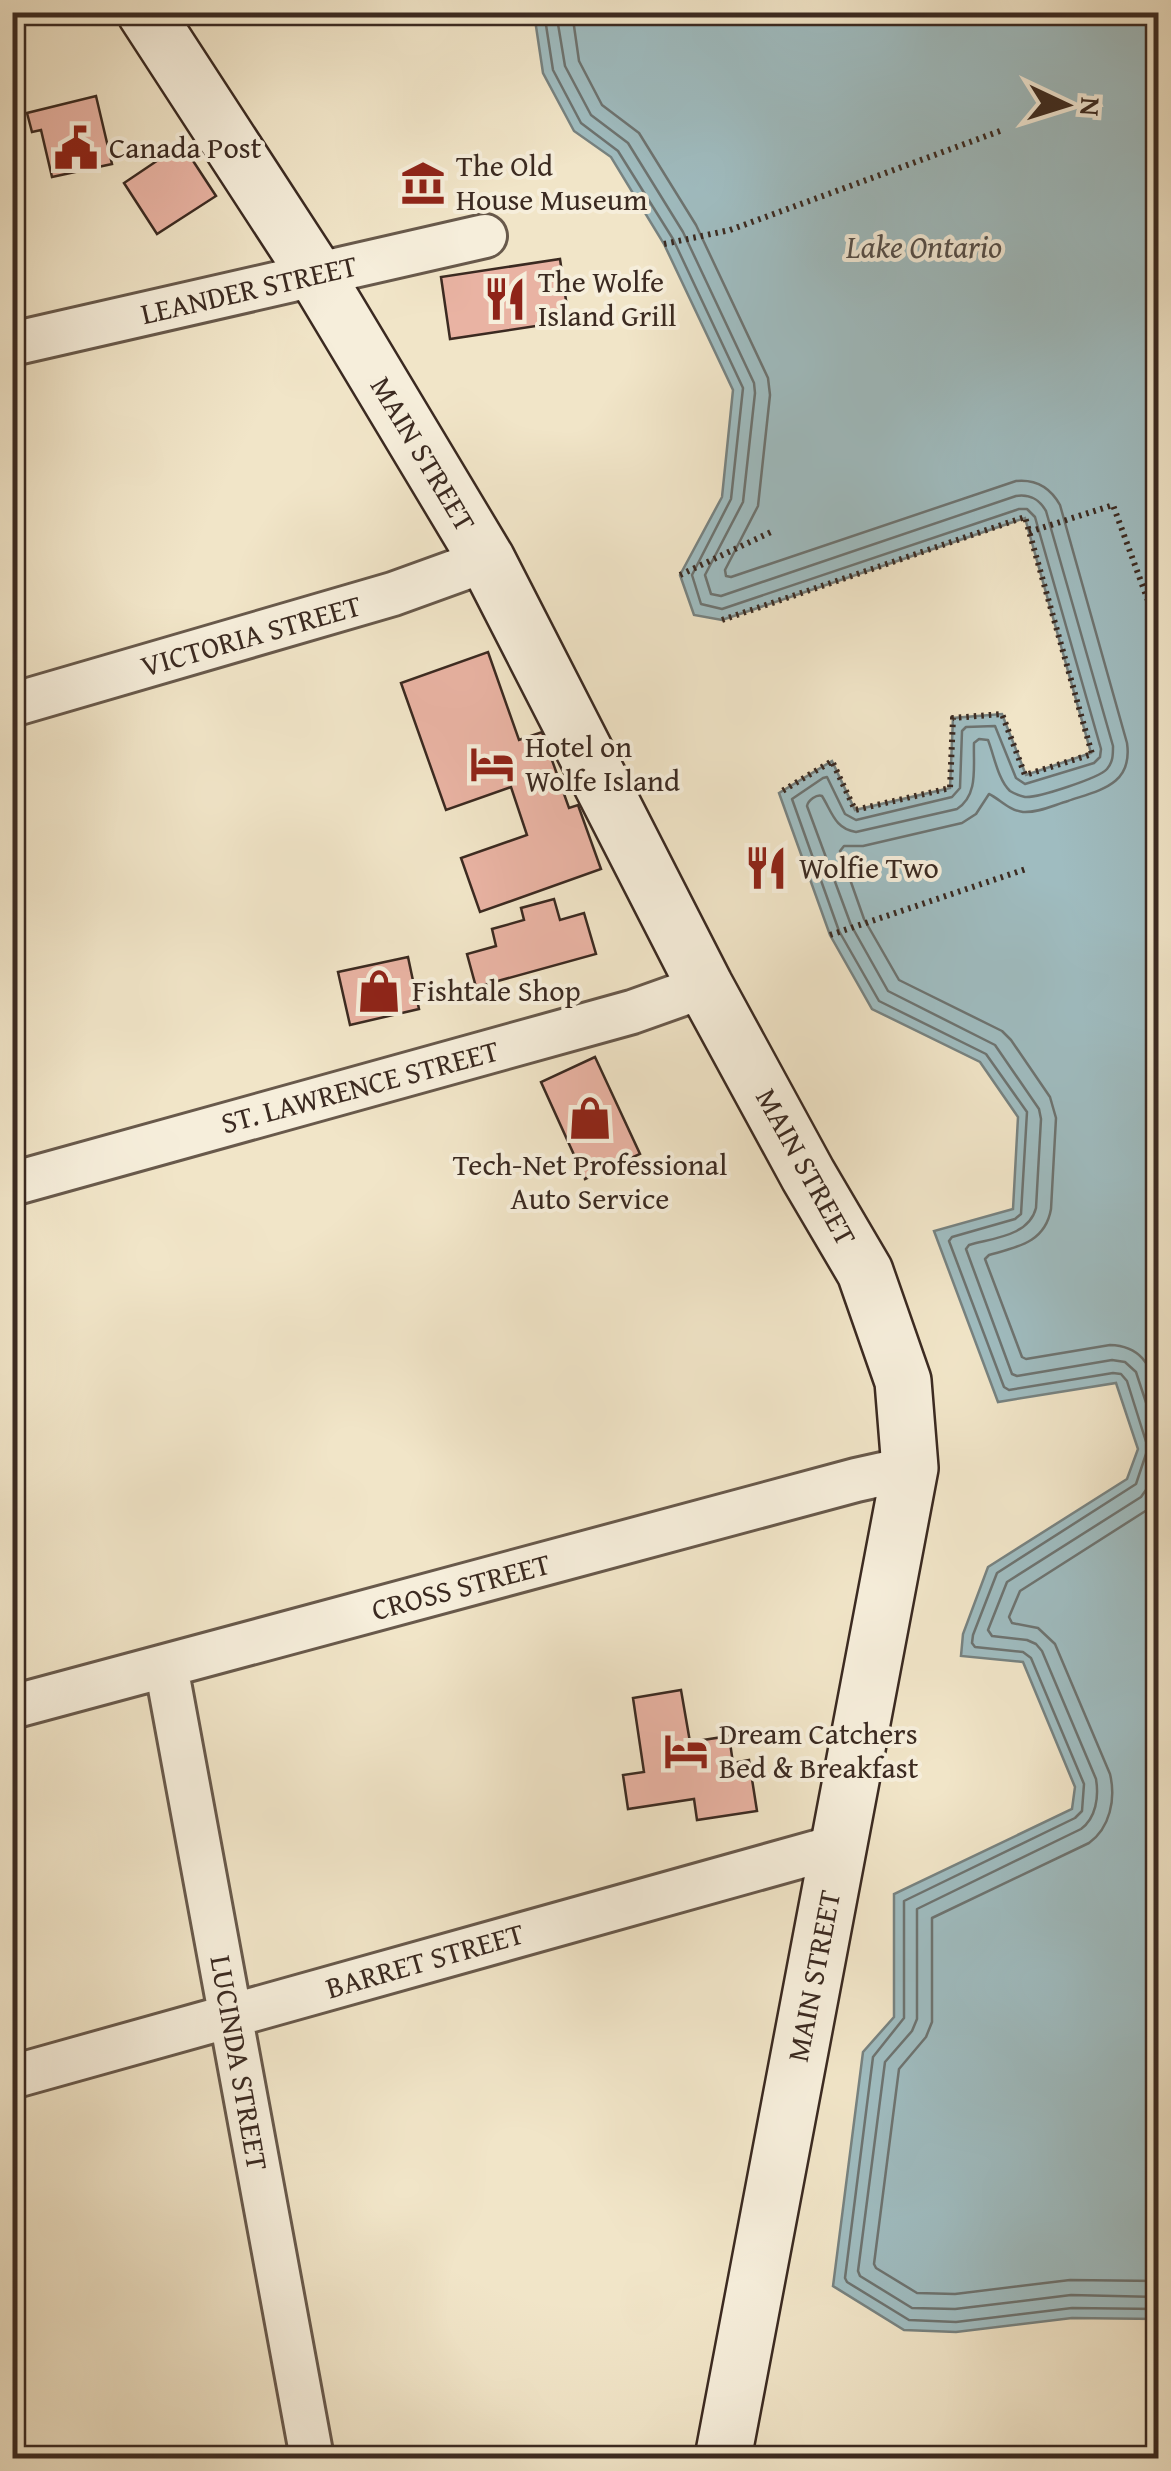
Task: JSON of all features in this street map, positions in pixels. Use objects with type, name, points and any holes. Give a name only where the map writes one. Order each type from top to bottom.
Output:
[{"type":"main road","name":"MAIN STREET","points":[[144,12],[316,276],[487,560],[705,986],[865,1272],[903,1381],[910,1468],[722,2458]]},
{"type":"street","name":"LEANDER STREET","points":[[12,344],[485,236]]},
{"type":"street","name":"VICTORIA STREET","points":[[12,705],[393,594],[487,560]]},
{"type":"street","name":"ST. LAWRENCE STREET","points":[[12,1184],[632,1012],[705,986]]},
{"type":"street","name":"CROSS STREET","points":[[12,1707],[910,1468]]},
{"type":"street","name":"LUCINDA STREET","points":[[166,1666],[312,2458]]},
{"type":"street","name":"BARRET STREET","points":[[12,2077],[838,1846]]},
{"type":"path","points":[[664,244],[730,230],[1000,132]]},
{"type":"path","points":[[1029,532],[1113,505],[1158,628]]},
{"type":"path","points":[[722,620],[1025,517],[1092,754],[1026,775],[1002,714],[953,718],[950,788],[854,810],[832,760],[779,793]]},
{"type":"path","points":[[680,574],[771,532]]},
{"type":"path","points":[[830,935],[1029,868]]},
{"type":"water","name":"Lake Ontario","points":[[534,13],[1158,13],[1158,2319],[1072,2318],[956,2332],[904,2330],[833,2286],[863,2052],[894,2017],[894,1894],[1072,1809],[1075,1787],[1023,1662],[961,1656],[963,1634],[988,1567],[1127,1479],[1138,1449],[1116,1383],[998,1402],[934,1231],[1013,1209],[1018,1117],[980,1062],[872,1009],[830,935],[779,793],[832,761],[855,810],[950,788],[953,718],[1002,714],[1026,775],[1091,753],[1025,518],[722,620],[694,615],[680,575],[722,497],[733,390],[664,244],[611,157],[574,131],[543,73]]},
{"type":"building","name":"Canada Post","points":[[96,96],[112,164],[52,177],[41,130],[32,132],[27,113]]},
{"type":"building","points":[[182,144],[216,196],[157,234],[124,183]]},
{"type":"building","name":"The Wolfe Island Grill","points":[[560,259],[569,321],[450,339],[441,277]]},
{"type":"building","name":"Hotel on Wolfe Island","points":[[488,652],[519,740],[542,732],[569,808],[578,805],[601,869],[480,912],[461,858],[527,835],[511,787],[446,810],[401,683]]},
{"type":"building","points":[[554,899],[560,920],[584,913],[596,954],[476,987],[467,954],[496,946],[492,929],[524,920],[521,908]]},
{"type":"building","name":"Fishtale Shop","points":[[408,957],[419,1009],[350,1025],[338,972]]},
{"type":"building","name":"Tech-Net Professional Auto Service","points":[[595,1057],[640,1154],[585,1179],[541,1082]]},
{"type":"building","name":"Dream Catchers Bed & Breakfast","points":[[681,1690],[690,1742],[729,1736],[733,1763],[749,1760],[757,1811],[697,1820],[694,1799],[628,1809],[623,1775],[644,1772],[633,1698]]},
{"type":"place","name":"Canada Post","points":[[76,148]]},
{"type":"place","name":"The Old House Museum","points":[[423,183]]},
{"type":"place","name":"The Wolfe Island Grill","points":[[505,299]]},
{"type":"place","name":"Hotel on Wolfe Island","points":[[492,764]]},
{"type":"place","name":"Wolfie Two","points":[[766,868]]},
{"type":"place","name":"Fishtale Shop","points":[[379,991]]},
{"type":"place","name":"Tech-Net Professional Auto Service","points":[[590,1118]]},
{"type":"place","name":"Dream Catchers Bed & Breakfast","points":[[686,1751]]}]
